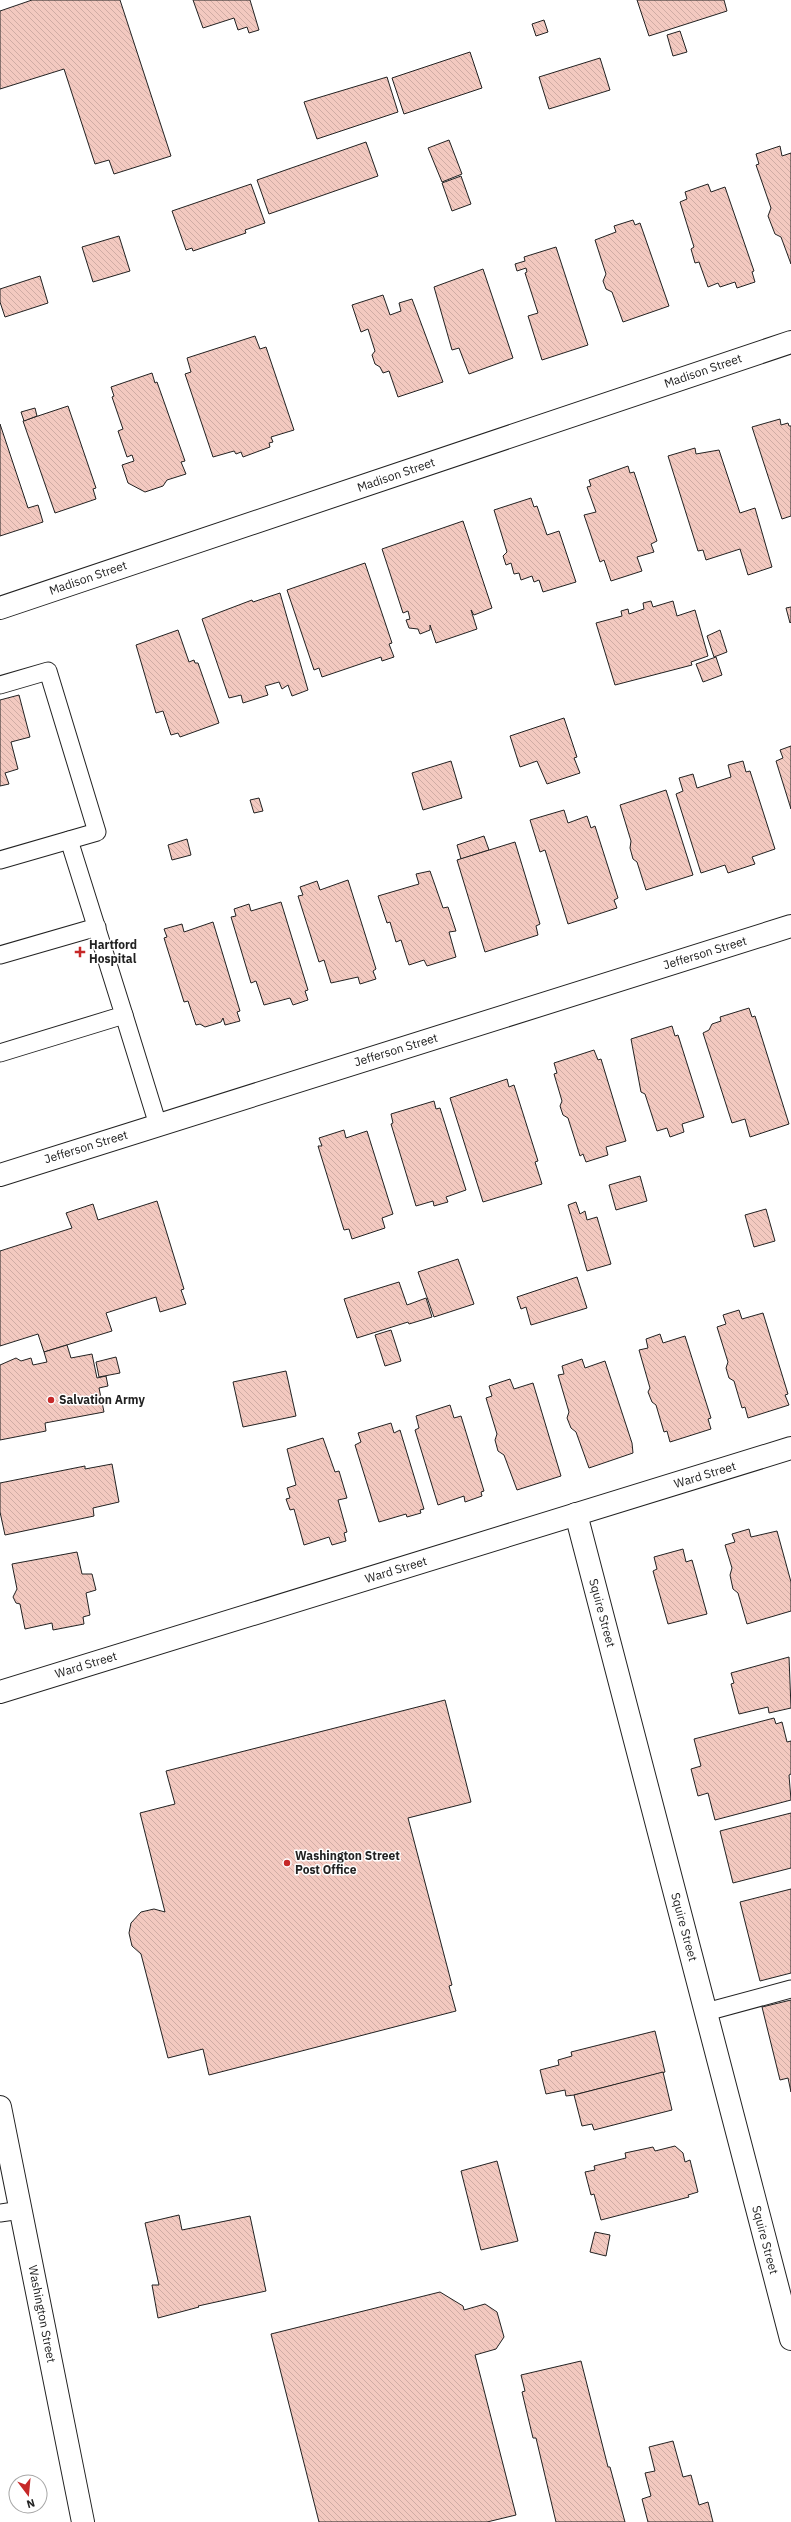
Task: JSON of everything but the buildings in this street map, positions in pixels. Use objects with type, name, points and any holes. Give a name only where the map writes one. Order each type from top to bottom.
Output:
[{"type":"street","name":"Madison Street","points":[[0,608],[791,342]]},
{"type":"street","name":"Jefferson Street","points":[[0,1175],[791,926]]},
{"type":"street","name":"Ward Street","points":[[0,1692],[791,1448]]},
{"type":"street","name":"Squire Street","points":[[576,1514],[791,2339]]},
{"type":"street","name":"Washington Street","points":[[0,2107],[10,2212],[82,2522]]},
{"type":"lane","points":[[0,685],[48,671],[97,832],[0,860]]},
{"type":"lane","points":[[69,840],[158,1125]]},
{"type":"lane","points":[[0,955],[97,927]]},
{"type":"lane","points":[[0,1053],[124,1015]]},
{"type":"lane","points":[[706,2012],[791,1989]]},
{"type":"place","name":"Hartford Hospital","points":[[80,952]]},
{"type":"place","name":"Salvation Army","points":[[51,1400]]},
{"type":"place","name":"Washington Street Post Office","points":[[287,1863]]}]
